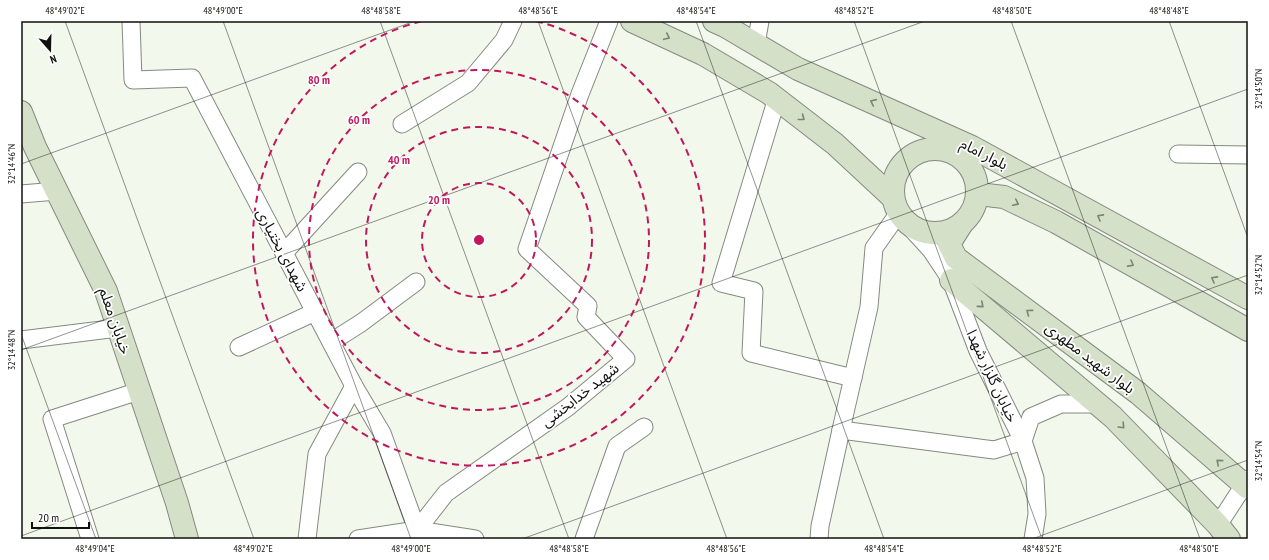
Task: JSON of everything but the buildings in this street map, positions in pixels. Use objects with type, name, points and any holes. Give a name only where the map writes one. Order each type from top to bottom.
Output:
[{"type":"street","name":"شهدای بختیاری","points":[[131,21],[133,80],[192,78],[354,386],[382,433],[417,535]]},
{"type":"street","points":[[402,124],[468,83],[504,40],[513,21]]},
{"type":"street","name":"شهید خدابخشی","points":[[417,535],[446,494],[568,407],[626,359],[586,317],[588,306],[528,249],[580,94],[609,21]]},
{"type":"street","points":[[632,21],[703,54],[777,98],[835,144],[900,213],[927,233],[944,232],[961,225],[972,211],[978,194],[975,176],[958,156],[894,112]]},
{"type":"street","name":"بلوار امام","points":[[714,21],[798,69],[972,147],[1248,298]]},
{"type":"street","points":[[756,44],[760,21]]},
{"type":"street","points":[[777,98],[721,284],[754,291],[751,353],[853,378]]},
{"type":"street","name":"خیابان معلم","points":[[21,112],[35,147],[106,291],[177,503],[187,539]]},
{"type":"street","points":[[819,539],[820,526],[869,307],[874,248],[900,213],[892,179],[902,164],[916,153],[933,148],[958,156],[1000,162]]},
{"type":"street","points":[[1178,154],[1248,155]]},
{"type":"street","points":[[284,253],[358,172]]},
{"type":"street","points":[[21,194],[57,191]]},
{"type":"street","points":[[978,194],[1004,197],[1056,222],[1248,330]]},
{"type":"street","name":"خیابان گلزار شهدا","points":[[900,213],[931,250],[951,280],[978,351],[1023,441],[1036,478],[1037,514],[1033,539]]},
{"type":"street","name":"بلوار شهید مطهری","points":[[961,225],[949,244],[956,258],[1138,394],[1247,484]]},
{"type":"street","name":"بلوار شهید مطهری","points":[[951,280],[1113,417],[1224,532]]},
{"type":"street","points":[[331,342],[361,324],[416,282]]},
{"type":"street","points":[[239,347],[315,312]]},
{"type":"street","points":[[21,340],[118,328]]},
{"type":"street","points":[[307,539],[317,454],[354,386]]},
{"type":"street","points":[[90,539],[52,419],[139,391]]},
{"type":"street","points":[[841,430],[994,450],[1023,441],[1031,417],[1060,404],[1097,404]]},
{"type":"street","points":[[584,539],[618,446],[644,427]]},
{"type":"street","points":[[1224,532],[1247,484]]},
{"type":"street","points":[[358,539],[417,535],[475,539]]}]
